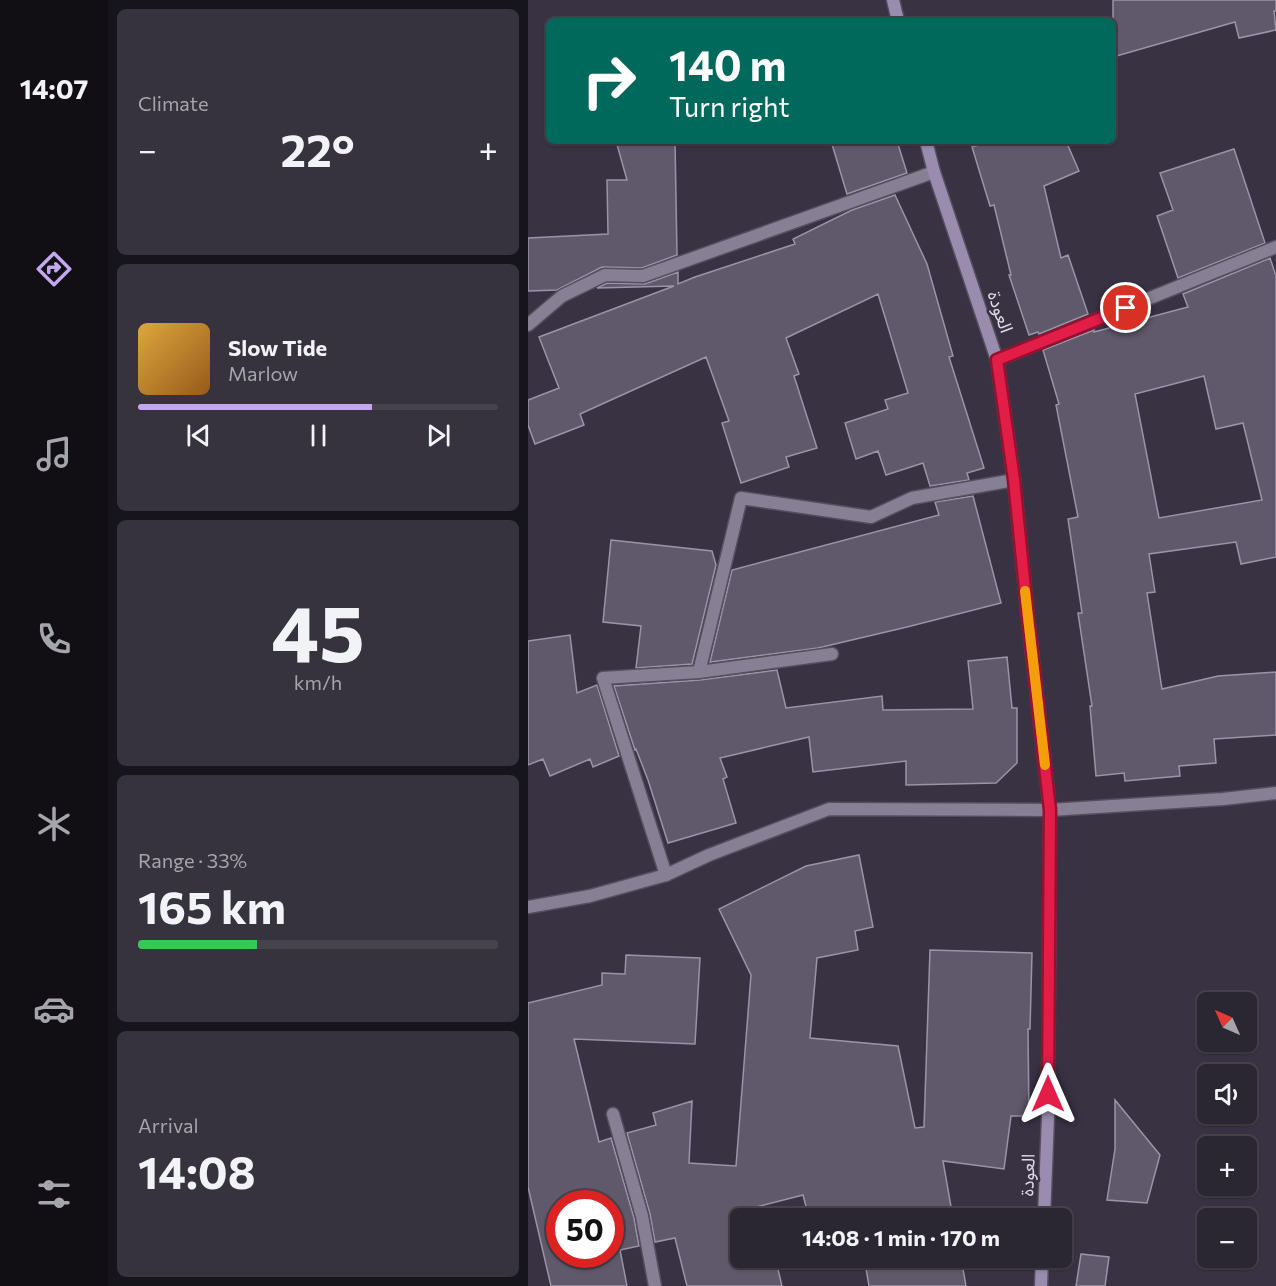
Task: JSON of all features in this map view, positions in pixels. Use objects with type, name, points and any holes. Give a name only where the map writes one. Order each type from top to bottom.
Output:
[{"type":"main road","points":[[893,0],[897,18]]},
{"type":"main road","name":"العودة","points":[[928,144],[934,172],[997,360],[1014,480],[1050,810],[1048,1117],[1044,1208]]},
{"type":"main road","points":[[1041,1286],[1042,1268]]},
{"type":"street","points":[[528,325],[562,296],[605,275],[643,276],[934,172]]},
{"type":"street","points":[[997,360],[1276,247]]},
{"type":"street","points":[[699,672],[741,498],[871,517],[912,498],[1014,480]]},
{"type":"street","points":[[666,876],[603,678],[699,672],[832,654]]},
{"type":"street","points":[[528,907],[591,896],[666,876],[709,855],[829,809],[1050,810],[1223,799],[1276,793]]},
{"type":"street","points":[[613,1114],[642,1216],[655,1286]]},
{"type":"building","points":[[1113,0],[1276,0],[1276,11],[1274,11],[1276,30],[1239,38],[1235,22],[1116,56],[1116,18],[1113,18]]},
{"type":"building","points":[[617,144],[675,144],[677,255],[642,268],[602,267],[557,290],[528,291],[528,238],[608,234],[607,180],[627,180]]},
{"type":"building","points":[[832,144],[898,144],[907,173],[847,194]]},
{"type":"building","points":[[982,144],[1067,144],[1079,171],[1044,186],[1061,258],[1068,255],[1088,314],[1039,334],[1038,332],[1029,335],[1009,275],[1011,275],[994,205],[990,206],[972,147]]},
{"type":"building","points":[[1234,149],[1265,243],[1178,278],[1157,216],[1173,210],[1160,173]]},
{"type":"building","points":[[895,195],[927,264],[953,356],[949,357],[984,468],[967,473],[969,480],[930,486],[923,463],[886,475],[878,451],[856,459],[845,423],[888,409],[885,400],[908,393],[878,294],[786,338],[799,374],[794,376],[817,448],[786,457],[789,467],[741,483],[722,423],[729,421],[706,357],[580,414],[584,425],[535,444],[528,425],[528,400],[559,388],[539,337],[674,286],[597,288],[607,283],[645,284],[678,272],[678,284],[795,244],[793,239],[852,210]]},
{"type":"building","points":[[1270,258],[1276,276],[1276,557],[1241,564],[1236,542],[1149,554],[1155,592],[1147,593],[1162,689],[1218,676],[1276,672],[1276,735],[1214,739],[1216,763],[1179,766],[1180,776],[1125,781],[1124,773],[1096,776],[1090,706],[1092,706],[1078,613],[1082,613],[1068,519],[1078,517],[1056,405],[1059,404],[1043,350],[1094,330],[1094,332],[1188,307],[1183,294]],"holes":[[[1204,376],[1216,429],[1243,423],[1262,500],[1159,518],[1135,394]]]},
{"type":"building","points":[[973,496],[1001,603],[818,648],[710,662],[732,570],[939,515],[935,502]]},
{"type":"building","points":[[611,540],[712,551],[716,565],[692,664],[636,668],[641,626],[603,622]]},
{"type":"building","points":[[570,635],[577,693],[597,685],[619,756],[593,767],[590,759],[550,776],[543,759],[528,765],[528,641]]},
{"type":"building","points":[[1007,657],[1012,708],[1017,708],[1017,763],[996,783],[906,785],[906,761],[813,772],[809,737],[720,758],[727,777],[723,779],[736,823],[668,843],[614,686],[700,680],[777,670],[786,708],[882,696],[883,710],[973,709],[968,661]]},
{"type":"building","points":[[859,855],[873,927],[855,931],[858,950],[817,958],[810,1038],[898,1046],[915,1128],[924,1127],[930,950],[1032,953],[1030,1029],[1028,1029],[1029,1116],[1011,1116],[1004,1169],[943,1161],[951,1208],[806,1208],[803,1195],[752,1208],[730,1208],[730,1268],[778,1268],[782,1286],[687,1286],[675,1238],[655,1242],[650,1214],[627,1133],[656,1125],[653,1113],[692,1101],[689,1163],[736,1166],[751,975],[719,909],[806,866]]},
{"type":"building","points":[[626,955],[700,958],[695,1044],[574,1039],[599,1142],[611,1138],[634,1218],[639,1246],[624,1249],[624,1190],[546,1190],[546,1264],[528,1187],[528,1003],[602,985],[602,973],[625,974]]},
{"type":"building","points":[[1115,1100],[1160,1155],[1147,1203],[1107,1200],[1115,1149]]},
{"type":"building","points":[[1081,1254],[1109,1257],[1105,1286],[1076,1286]]},
{"type":"building","points":[[547,1268],[624,1268],[627,1286],[551,1286]]},
{"type":"building","points":[[866,1268],[963,1268],[966,1286],[869,1286]]},
{"type":"slow traffic","points":[[1025,591],[1045,765]]},
{"type":"route","points":[[1048,1094],[1050,810],[1014,480],[997,360],[1126,308]]}]
